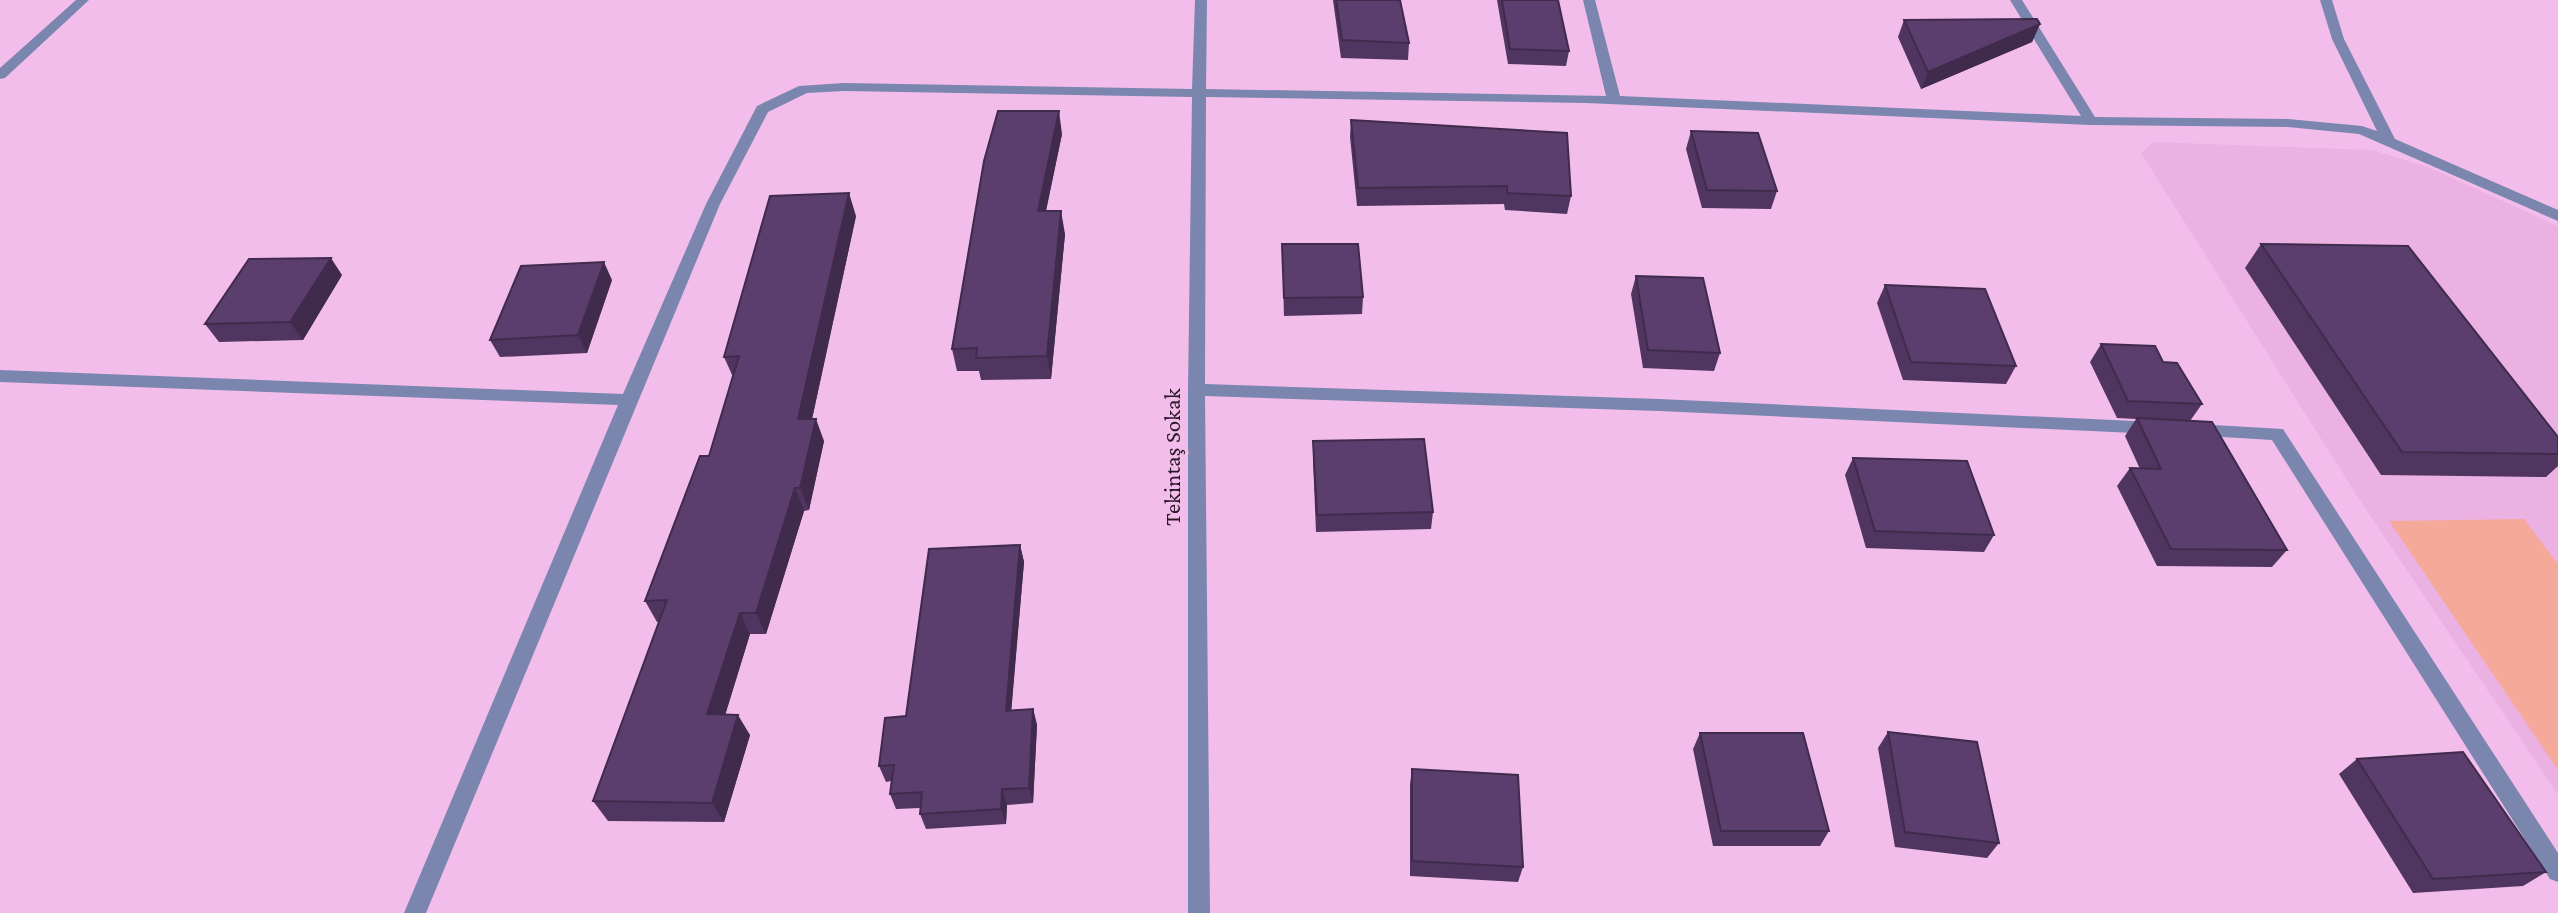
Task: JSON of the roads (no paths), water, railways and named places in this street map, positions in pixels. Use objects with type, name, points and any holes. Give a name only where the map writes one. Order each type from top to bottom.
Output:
[{"type":"street","points":[[0,75],[83,0]]},
{"type":"street","name":"Tekintaş Sokak","points":[[1199,913],[1196,217],[1201,0]]},
{"type":"street","points":[[1589,0],[1614,100]]},
{"type":"street","points":[[2016,0],[2091,121]]},
{"type":"street","points":[[2326,0],[2338,39],[2388,140]]},
{"type":"street","points":[[415,913],[713,204],[762,109],[782,97],[804,89],[844,87],[1070,92],[1199,91],[1614,100],[2091,121],[2288,123],[2362,130],[2558,216]]},
{"type":"street","points":[[0,376],[613,398],[628,401]]},
{"type":"street","points":[[1196,390],[1659,405],[2277,434],[2558,872]]}]
